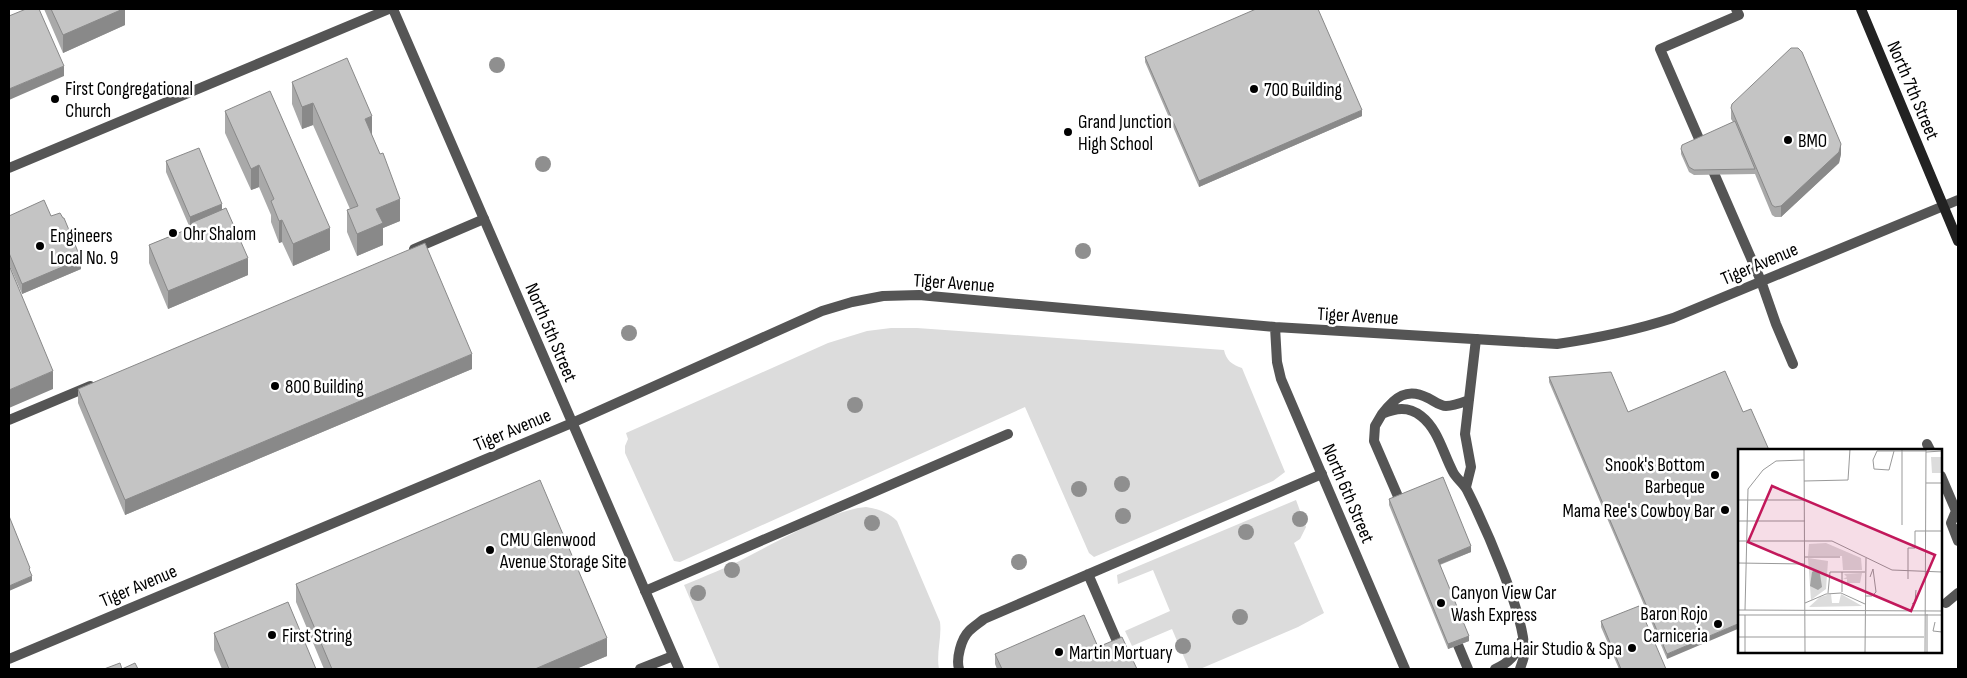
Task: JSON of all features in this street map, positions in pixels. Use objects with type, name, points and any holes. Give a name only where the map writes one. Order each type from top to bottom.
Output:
[{"type":"main road","name":"North 7th Street","points":[[1861,9],[1958,240]]},
{"type":"street","points":[[9,168],[389,9]]},
{"type":"street","name":"North 5th Street","points":[[393,9],[679,669]]},
{"type":"street","points":[[1736,9],[1739,15],[1660,49],[1761,281],[1793,364]]},
{"type":"street","name":"Tiger Avenue","points":[[9,658],[572,423],[822,311],[852,302],[883,296],[919,295],[1275,327],[1557,344],[1635,330],[1672,318],[1958,200]]},
{"type":"street","points":[[405,253],[484,219]]},
{"type":"street","name":"North 6th Street","points":[[1275,327],[1277,362],[1281,379],[1405,669]]},
{"type":"street","points":[[1466,488],[1471,467],[1465,434],[1476,339]]},
{"type":"street","points":[[9,420],[101,381]]},
{"type":"street","points":[[1400,501],[1374,441],[1375,426],[1382,414],[1392,401],[1404,394],[1415,393],[1444,406],[1455,405],[1469,400]]},
{"type":"street","points":[[1382,414],[1396,408],[1411,409],[1422,416],[1434,430],[1454,474],[1466,488],[1508,586],[1523,637],[1524,655],[1520,669]]},
{"type":"street","points":[[645,591],[1008,434]]},
{"type":"street","points":[[959,669],[961,647],[967,632],[984,619],[1322,474]]},
{"type":"street","points":[[1942,478],[1957,512],[1951,523],[1958,541]]},
{"type":"street","points":[[1088,574],[1129,669]]},
{"type":"street","points":[[1958,593],[1946,603],[1958,599]]},
{"type":"street","points":[[1495,669],[1506,664],[1517,652],[1523,637]]},
{"type":"street","points":[[1458,645],[1469,668]]},
{"type":"street","points":[[640,669],[673,656]]},
{"type":"shaded area","points":[[891,328],[917,328],[1224,350],[1230,362],[1242,368],[1285,472],[1273,481],[1094,557],[1089,553],[1025,407],[680,562],[674,561],[625,453],[628,439],[626,433],[828,343],[867,331]]},
{"type":"shaded area","points":[[1296,500],[1306,527],[1300,539],[1294,543],[1324,613],[1298,627],[1200,669],[1189,669],[1172,629],[1132,646],[1125,631],[1170,611],[1153,570],[1118,584],[1117,575]]},
{"type":"shaded area","points":[[866,507],[883,511],[897,521],[940,622],[939,669],[720,669],[684,585],[732,565],[821,520],[852,509]]},
{"type":"building","points":[[26,9],[39,9],[64,66],[9,89],[9,16]]},
{"type":"building","points":[[51,9],[123,9],[63,35]]},
{"type":"building","name":"700 Building","points":[[1256,9],[1318,9],[1362,110],[1199,181],[1145,57]]},
{"type":"building","name":"BMO","points":[[1791,48],[1798,48],[1802,52],[1841,144],[1839,152],[1781,206],[1775,207],[1772,205],[1731,108],[1732,104]]},
{"type":"building","points":[[347,58],[372,116],[365,119],[380,154],[383,153],[400,199],[376,209],[383,223],[357,234],[347,210],[358,206],[313,103],[302,107],[292,82]]},
{"type":"building","points":[[270,91],[330,228],[293,244],[282,220],[279,221],[271,201],[274,199],[259,165],[251,169],[225,111]]},
{"type":"building","points":[[1735,121],[1755,169],[1694,170],[1689,167],[1681,149],[1682,145]]},
{"type":"building","points":[[199,148],[222,204],[190,217],[166,161]]},
{"type":"building","name":"Engineers Local No. 9","points":[[44,200],[51,216],[60,213],[64,218],[81,259],[22,284],[9,253],[9,216]]},
{"type":"building","points":[[226,208],[248,258],[168,291],[149,245],[193,227],[191,223]]},
{"type":"building","name":"800 Building","points":[[425,243],[472,354],[125,500],[78,389]]},
{"type":"building","points":[[9,265],[53,371],[9,390]]},
{"type":"building","points":[[1725,371],[1743,412],[1751,409],[1769,449],[1738,449],[1738,624],[1667,654],[1549,377],[1611,372],[1628,412]]},
{"type":"building","name":"Canyon View Car Wash Express","points":[[1443,477],[1471,546],[1438,560],[1469,636],[1448,644],[1389,499]]},
{"type":"building","name":"CMU Glenwood Avenue Storage Site","points":[[540,480],[607,638],[535,669],[332,669],[296,584]]},
{"type":"building","points":[[9,516],[32,576],[9,586]]},
{"type":"building","name":"First String","points":[[288,602],[316,669],[229,669],[214,633]]},
{"type":"building","name":"Zuma Hair Studio & Spa","points":[[1639,606],[1666,669],[1621,669],[1601,621]]},
{"type":"building","name":"Martin Mortuary","points":[[1084,615],[1098,647],[1122,637],[1137,669],[1002,669],[995,654]]},
{"type":"building","points":[[120,663],[122,669],[104,669]]},
{"type":"building","points":[[135,663],[138,669],[122,669]]},
{"type":"place","name":"700 Building","points":[[1254,89]]},
{"type":"place","name":"First Congregational Church","points":[[55,99]]},
{"type":"place","name":"Grand Junction High School","points":[[1068,132]]},
{"type":"place","name":"BMO","points":[[1788,140]]},
{"type":"place","name":"Ohr Shalom","points":[[173,233]]},
{"type":"place","name":"Engineers Local No. 9","points":[[40,246]]},
{"type":"place","name":"800 Building","points":[[275,386]]},
{"type":"place","name":"Snook's Bottom Barbeque","points":[[1715,475]]},
{"type":"place","name":"Mama Ree's Cowboy Bar","points":[[1725,510]]},
{"type":"place","name":"CMU Glenwood Avenue Storage Site","points":[[490,550]]},
{"type":"place","name":"Canyon View Car Wash Express","points":[[1441,603]]},
{"type":"place","name":"Baron Rojo Carniceria","points":[[1718,624]]},
{"type":"place","name":"First String","points":[[272,635]]},
{"type":"place","name":"Zuma Hair Studio & Spa","points":[[1632,648]]},
{"type":"place","name":"Martin Mortuary","points":[[1059,652]]}]
